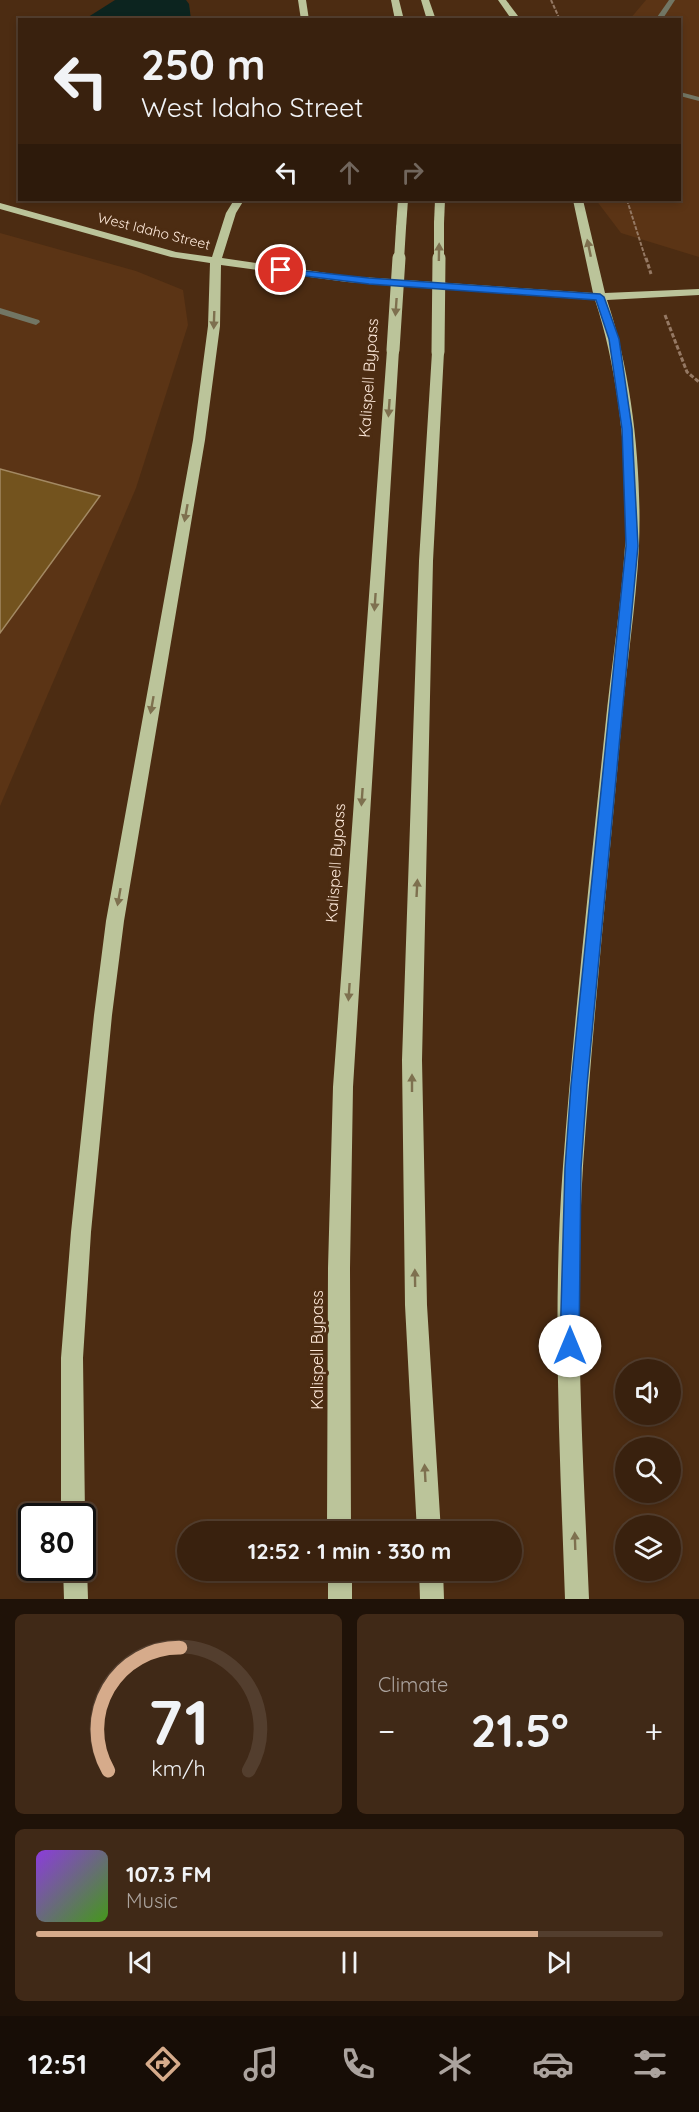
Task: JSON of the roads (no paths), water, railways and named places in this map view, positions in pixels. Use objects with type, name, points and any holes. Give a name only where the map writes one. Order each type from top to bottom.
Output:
[{"type":"highway","points":[[302,0],[305,18]]},
{"type":"highway","points":[[394,0],[399,18]]},
{"type":"highway","points":[[425,0],[431,18]]},
{"type":"highway","points":[[502,0],[516,18]]},
{"type":"highway","points":[[73,1503],[72,1358],[83,1209],[101,1026],[115,921],[199,440],[214,326],[216,261],[231,213],[238,201]]},
{"type":"highway","name":"Kalispell Bypass","points":[[339,1521],[339,1268],[343,1087],[403,201]]},
{"type":"highway","points":[[428,1521],[416,1305],[412,1060],[426,561],[438,352],[440,201]]},
{"type":"highway","points":[[577,1599],[570,1407],[569,1286],[573,1168],[612,737],[632,546],[630,464],[623,395],[614,339],[600,297],[578,201]]},
{"type":"highway","name":"West Idaho Street","points":[[0,206],[175,255],[347,279],[600,297],[656,296],[699,292]]},
{"type":"highway","points":[[75,1581],[76,1599]]},
{"type":"highway","points":[[340,1581],[340,1599]]},
{"type":"highway","points":[[431,1581],[432,1599]]},
{"type":"street","points":[[659,18],[672,0]]},
{"type":"street","points":[[681,94],[699,99]]},
{"type":"street","points":[[0,310],[36,322]]},
{"type":"water","points":[[115,0],[186,0],[189,4],[191,18],[87,18]]}]
